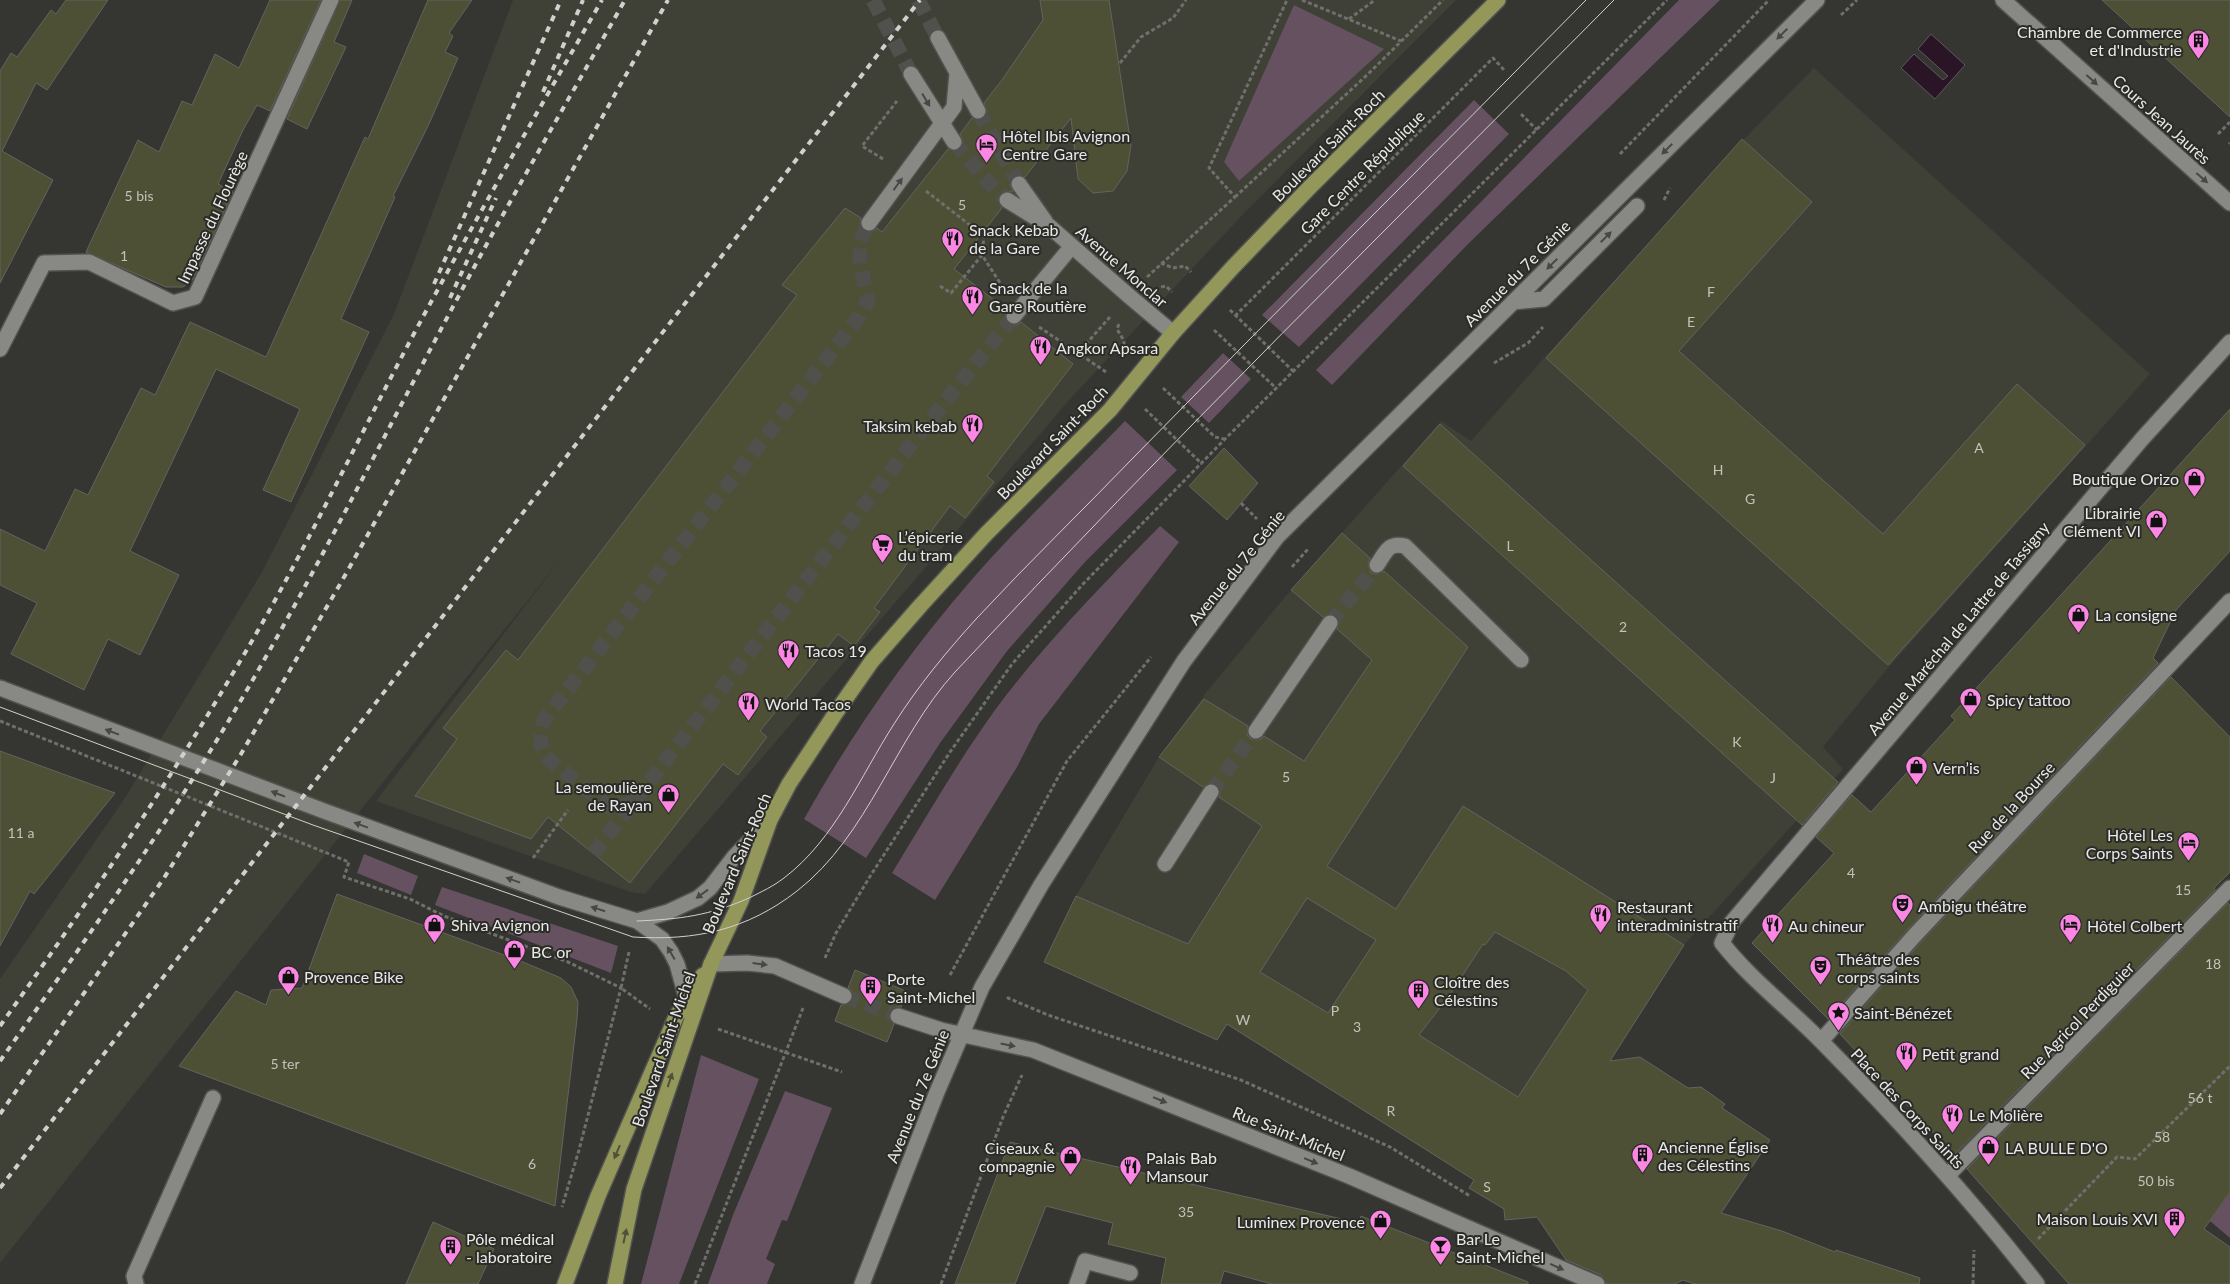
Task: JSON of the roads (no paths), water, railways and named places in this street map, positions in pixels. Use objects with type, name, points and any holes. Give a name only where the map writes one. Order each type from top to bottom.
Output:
[{"type":"main road","name":"Boulevard Saint-Roch","points":[[711,964],[741,901],[770,820],[789,784],[872,661],[986,534],[1110,410],[1173,332],[1310,187],[1498,0]]},
{"type":"main road","name":"Boulevard Saint-Michel","points":[[565,1284],[598,1196],[676,1017],[688,996],[711,964]]},
{"type":"main road","name":"Boulevard Saint-Michel","points":[[615,1284],[634,1189],[711,964]]},
{"type":"street","name":"Impasse du Flourège","points":[[0,349],[44,263],[89,262],[173,303],[194,296],[331,0]]},
{"type":"street","name":"Avenue du 7e Génie","points":[[862,1284],[960,1035],[982,987],[1041,885],[1195,646],[1277,538],[1817,0]]},
{"type":"street","name":"Cours Jean Jaurès","points":[[2004,0],[2230,203]]},
{"type":"street","points":[[938,38],[978,111]]},
{"type":"street","points":[[869,223],[954,107],[957,73]]},
{"type":"street","points":[[910,74],[954,142]]},
{"type":"street","name":"Avenue Monclar","points":[[1019,184],[1049,226]]},
{"type":"street","name":"Avenue Monclar","points":[[1007,200],[1049,226],[1173,332]]},
{"type":"street","points":[[1513,302],[1544,299],[1637,206]]},
{"type":"street","points":[[1014,316],[1072,246]]},
{"type":"street","name":"Avenue Maréchal de Lattre de Tassigny","points":[[1722,943],[1732,922],[2142,439],[2230,342]]},
{"type":"street","points":[[1377,564],[1389,547],[1396,544],[1405,546],[1520,660]]},
{"type":"street","name":"Rue de la Bourse","points":[[1821,1041],[1915,935],[2230,601]]},
{"type":"street","points":[[1256,732],[1330,623]]},
{"type":"street","points":[[0,688],[324,811],[550,894],[637,921],[662,939],[671,952],[688,996],[692,1022]]},
{"type":"street","points":[[1166,864],[1211,792]]},
{"type":"street","points":[[637,921],[668,912],[698,898],[710,888],[734,857],[770,820]]},
{"type":"street","name":"Rue Agricol Perdiguier","points":[[1948,1176],[2230,888]]},
{"type":"street","name":"Place des Corps Saints","points":[[1722,943],[1735,959],[1821,1041],[1948,1176],[2037,1284]]},
{"type":"street","points":[[711,964],[747,963],[775,966],[844,996]]},
{"type":"street","name":"Rue Saint-Michel","points":[[898,1016],[960,1035],[1033,1050],[1349,1176],[1597,1284]]},
{"type":"street","points":[[136,1284],[134,1276],[213,1098]]},
{"type":"street","points":[[1077,1284],[1085,1261],[1130,1273]]},
{"type":"tunnel","points":[[873,0],[911,74]]},
{"type":"tunnel","points":[[918,0],[938,38]]},
{"type":"tunnel","points":[[978,111],[1019,184]]},
{"type":"tunnel","points":[[954,142],[987,181],[1007,200]]},
{"type":"tunnel","points":[[634,802],[620,807],[608,807],[546,757],[540,739],[544,720],[859,317],[868,300],[860,263],[860,242],[869,223]]},
{"type":"tunnel","points":[[593,854],[931,419],[1014,316]]},
{"type":"tunnel","points":[[1330,623],[1377,565]]},
{"type":"tunnel","points":[[1211,792],[1256,731]]},
{"type":"tunnel","points":[[844,996],[898,1016]]},
{"type":"tram line","points":[[637,921],[694,916],[734,904],[776,884],[802,862],[832,826],[894,724],[923,682],[977,618],[1189,400],[1586,0]]},
{"type":"tram line","points":[[0,707],[313,825],[633,937],[678,937],[720,930],[739,924],[778,904],[797,891],[822,868],[863,815],[915,727],[934,698],[955,672],[1199,418],[1614,0]]},
{"type":"railway","points":[[434,284],[561,0]]},
{"type":"railway","points":[[543,92],[583,0]]},
{"type":"railway","points":[[0,1026],[70,927],[137,826],[234,672],[303,548],[439,287],[602,0]]},
{"type":"railway","points":[[0,1061],[157,835],[244,695],[329,543],[484,250],[625,0]]},
{"type":"railway","points":[[0,1114],[164,878],[241,754],[339,586],[668,0]]},
{"type":"railway","points":[[0,1188],[920,0]]},
{"type":"railway","points":[[450,298],[496,198]]},
{"type":"place","name":"Chambre de Commerce et d'Industrie","points":[[2198,59]]},
{"type":"place","name":"Hôtel Ibis Avignon Centre Gare","points":[[986,163]]},
{"type":"place","name":"Snack Kebab de la Gare","points":[[953,257]]},
{"type":"place","name":"Snack de la Gare Routière","points":[[973,315]]},
{"type":"place","name":"Angkor Apsara","points":[[1040,366]]},
{"type":"place","name":"Taksim kebab","points":[[973,444]]},
{"type":"place","name":"Boutique Orizo","points":[[2195,497]]},
{"type":"place","name":"Librairie Clément VI","points":[[2157,540]]},
{"type":"place","name":"L’épicerie du tram","points":[[882,564]]},
{"type":"place","name":"La consigne","points":[[2079,633]]},
{"type":"place","name":"Tacos 19","points":[[789,669]]},
{"type":"place","name":"Spicy tattoo","points":[[1971,718]]},
{"type":"place","name":"World Tacos","points":[[749,722]]},
{"type":"place","name":"Vern’is","points":[[1917,786]]},
{"type":"place","name":"La semoulière de Rayan","points":[[668,814]]},
{"type":"place","name":"Hôtel Les Corps Saints","points":[[2189,862]]},
{"type":"place","name":"Ambigu théâtre","points":[[1902,924]]},
{"type":"place","name":"Restaurant interadministratif","points":[[1601,934]]},
{"type":"place","name":"Shiva Avignon","points":[[435,943]]},
{"type":"place","name":"Au chineur","points":[[1772,944]]},
{"type":"place","name":"Hôtel Colbert","points":[[2071,944]]},
{"type":"place","name":"BC or","points":[[515,970]]},
{"type":"place","name":"Théâtre des corps saints","points":[[1821,986]]},
{"type":"place","name":"Provence Bike","points":[[288,995]]},
{"type":"place","name":"Porte Saint-Michel","points":[[871,1006]]},
{"type":"place","name":"Cloître des Célestins","points":[[1418,1009]]},
{"type":"place","name":"Saint-Bénézet","points":[[1838,1031]]},
{"type":"place","name":"Petit grand","points":[[1906,1072]]},
{"type":"place","name":"Le Molière","points":[[1953,1133]]},
{"type":"place","name":"LA BULLE D'O","points":[[1989,1166]]},
{"type":"place","name":"Ancienne Église des Célestins","points":[[1642,1174]]},
{"type":"place","name":"Ciseaux & compagnie","points":[[1071,1175]]},
{"type":"place","name":"Palais Bab Mansour","points":[[1130,1185]]},
{"type":"place","name":"Maison Louis XVI","points":[[2174,1237]]},
{"type":"place","name":"Luminex Provence","points":[[1381,1240]]},
{"type":"place","name":"Pôle médical - laboratoire","points":[[450,1266]]},
{"type":"place","name":"Bar Le Saint-Michel","points":[[1440,1266]]}]
